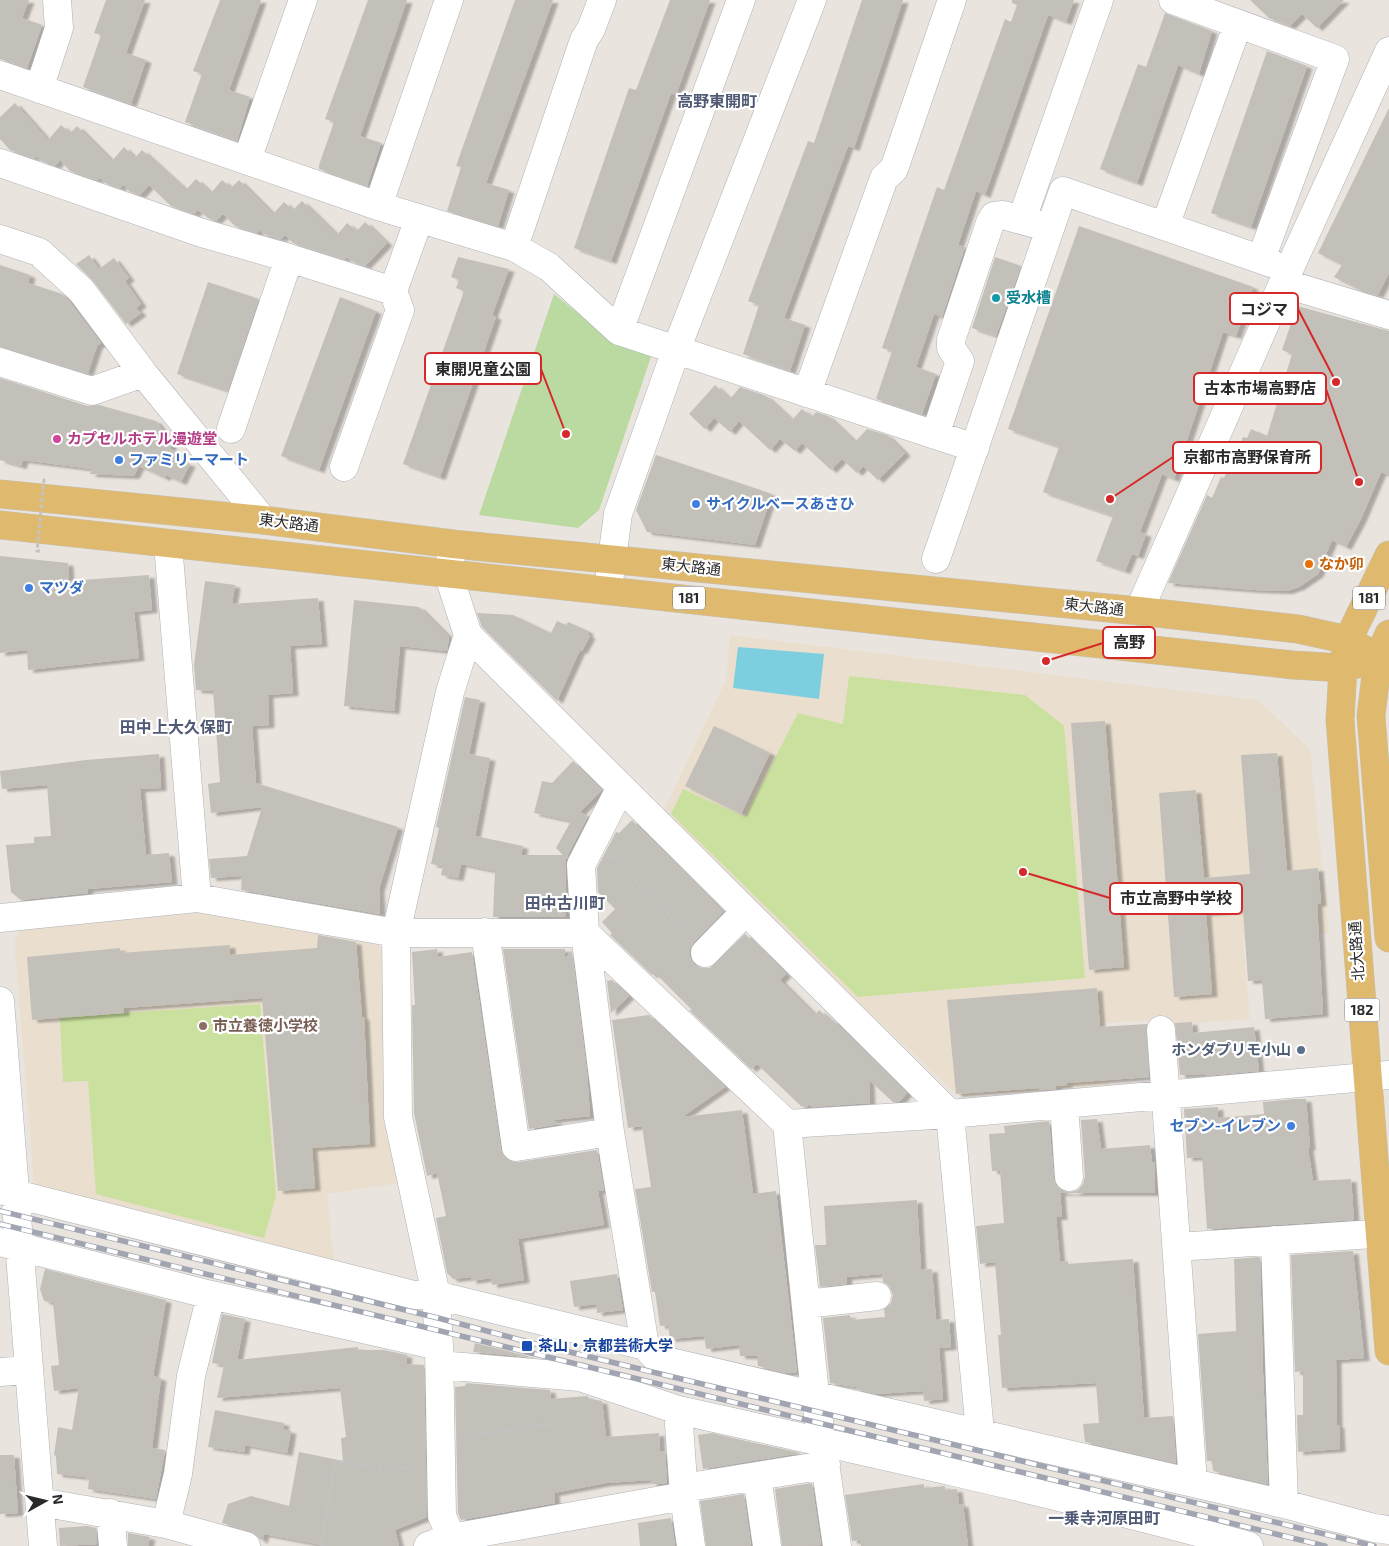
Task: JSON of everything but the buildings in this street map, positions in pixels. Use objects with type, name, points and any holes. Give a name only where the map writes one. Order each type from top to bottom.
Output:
[{"type":"main road","name":"東大路通","points":[[0,494],[263,520],[453,544],[1139,611],[1298,629],[1385,650]]},
{"type":"main road","name":"東大路通","points":[[0,524],[168,544],[1293,665],[1343,668],[1385,650]]},
{"type":"main road","name":"181","points":[[1348,640],[1389,555]]},
{"type":"main road","name":"北大路通","points":[[1348,640],[1343,668],[1340,720],[1378,1076],[1389,1351]]},
{"type":"main road","points":[[1385,650],[1372,716],[1389,938]]},
{"type":"street","points":[[39,89],[59,28],[57,0]]},
{"type":"street","points":[[247,160],[303,0]]},
{"type":"street","points":[[378,206],[449,0]]},
{"type":"street","points":[[514,247],[584,40],[591,29],[602,0]]},
{"type":"street","points":[[619,331],[741,0]]},
{"type":"street","points":[[608,590],[618,514],[676,350],[812,0]]},
{"type":"street","points":[[807,393],[884,178],[894,169],[952,0]]},
{"type":"street","points":[[1022,219],[1099,0]]},
{"type":"street","points":[[1139,611],[1272,268],[1334,59],[1173,0]]},
{"type":"street","points":[[1165,226],[1238,24]]},
{"type":"street","points":[[1272,268],[1389,51]]},
{"type":"street","points":[[0,74],[378,206],[514,247],[549,266],[619,331],[975,448]]},
{"type":"street","points":[[0,162],[202,234],[289,258],[393,292]]},
{"type":"street","points":[[936,559],[1063,191],[1165,226],[1389,315]]},
{"type":"street","points":[[935,435],[960,361],[951,348],[951,340],[990,223],[994,216],[1003,214],[1050,228]]},
{"type":"street","points":[[344,467],[400,310],[393,292],[419,218]]},
{"type":"street","points":[[0,239],[39,252],[81,290],[142,373],[263,520]]},
{"type":"street","points":[[231,429],[289,258]]},
{"type":"street","points":[[0,362],[92,391],[142,373]]},
{"type":"street","points":[[168,544],[197,898]]},
{"type":"street","points":[[453,544],[448,573],[468,636],[620,789],[950,1114],[980,1432]]},
{"type":"street","points":[[468,636],[450,692],[396,933],[398,1117],[436,1295],[440,1355],[444,1543],[757,1476],[824,1453]]},
{"type":"street","points":[[620,789],[582,865],[585,933],[610,1132],[645,1346],[656,1359],[980,1432],[1284,1504],[1374,1528],[1389,1530]]},
{"type":"street","points":[[0,918],[197,898],[396,933],[585,933],[787,1124],[815,1394],[837,1546]]},
{"type":"street","points":[[705,953],[745,912]]},
{"type":"street","points":[[485,932],[516,1147],[610,1132]]},
{"type":"street","points":[[0,1001],[11,1244],[30,1370],[43,1546]]},
{"type":"street","points":[[1161,1030],[1193,1483]]},
{"type":"street","points":[[787,1124],[950,1114],[1378,1076]]},
{"type":"street","points":[[1064,1104],[1069,1177]]},
{"type":"street","points":[[8,1192],[414,1295],[436,1295],[645,1346]]},
{"type":"street","points":[[1176,1247],[1384,1233]]},
{"type":"street","points":[[1275,1240],[1284,1504]]},
{"type":"street","points":[[11,1244],[440,1355],[580,1378],[678,1410],[824,1453],[1109,1508],[1249,1546]]},
{"type":"street","points":[[166,1524],[178,1474],[191,1376],[211,1295]]},
{"type":"street","points":[[806,1304],[877,1296]]},
{"type":"street","points":[[0,1372],[30,1370]]},
{"type":"street","points":[[678,1410],[683,1492],[691,1546]]},
{"type":"street","points":[[757,1476],[767,1546]]},
{"type":"street","points":[[40,1502],[166,1524],[198,1540],[246,1546]]},
{"type":"street","points":[[110,1513],[113,1546]]},
{"type":"path","points":[[40,551],[37,551],[44,480],[41,479]]},
{"type":"path","points":[[595,839],[705,953]]},
{"type":"path","points":[[321,1546],[335,1462],[388,1470],[441,1452],[553,1424]]},
{"type":"shaded area","points":[[730,635],[1258,700],[1310,749],[1329,933],[1243,938],[1250,1019],[1154,1026],[1153,1020],[1105,1023],[1109,1085],[959,1096],[808,956],[663,812],[726,680]]},
{"type":"shaded area","name":"市立養徳小学校","points":[[197,913],[375,942],[387,958],[383,1094],[400,1183],[327,1194],[335,1270],[44,1194],[34,1183],[14,939],[23,927]]},
{"type":"green space","points":[[554,294],[604,334],[651,357],[599,510],[578,528],[479,515]]},
{"type":"green space","points":[[849,676],[1025,695],[1064,726],[1085,978],[858,997],[671,814],[683,789],[745,817],[798,713],[843,724]]},
{"type":"green space","points":[[260,1004],[276,1196],[264,1238],[96,1194],[88,1081],[63,1082],[60,1017]]},
{"type":"water","points":[[738,647],[824,654],[819,699],[733,688]]},
{"type":"railway","points":[[0,1211],[438,1318],[528,1342],[1374,1546]]},
{"type":"railway","points":[[0,1224],[1325,1546]]},
{"type":"place","name":"受水槽","points":[[996,298]]},
{"type":"place","name":"コジマ","points":[[1336,382]]},
{"type":"place","name":"東開児童公園","points":[[566,434]]},
{"type":"place","name":"カプセルホテル漫遊堂","points":[[57,439]]},
{"type":"place","name":"ファミリーマート","points":[[119,460]]},
{"type":"place","name":"古本市場高野店","points":[[1359,482]]},
{"type":"place","name":"京都市高野保育所","points":[[1110,499]]},
{"type":"place","name":"サイクルベースあさひ","points":[[696,504]]},
{"type":"place","name":"なか卯","points":[[1309,564]]},
{"type":"place","name":"マツダ","points":[[29,588]]},
{"type":"place","name":"高野","points":[[1046,661]]},
{"type":"place","name":"市立高野中学校","points":[[1023,872]]},
{"type":"place","name":"市立養徳小学校","points":[[203,1026]]},
{"type":"place","name":"ホンダプリモ小山","points":[[1301,1050]]},
{"type":"place","name":"セブン-イレブン","points":[[1291,1126]]},
{"type":"place","name":"茶山・京都芸術大学","points":[[527,1346]]},
{"type":"district","name":"高野東開町","points":[[717,101]]},
{"type":"district","name":"田中上大久保町","points":[[176,727]]},
{"type":"district","name":"田中古川町","points":[[565,903]]},
{"type":"district","name":"一乗寺河原田町","points":[[1104,1518]]}]
